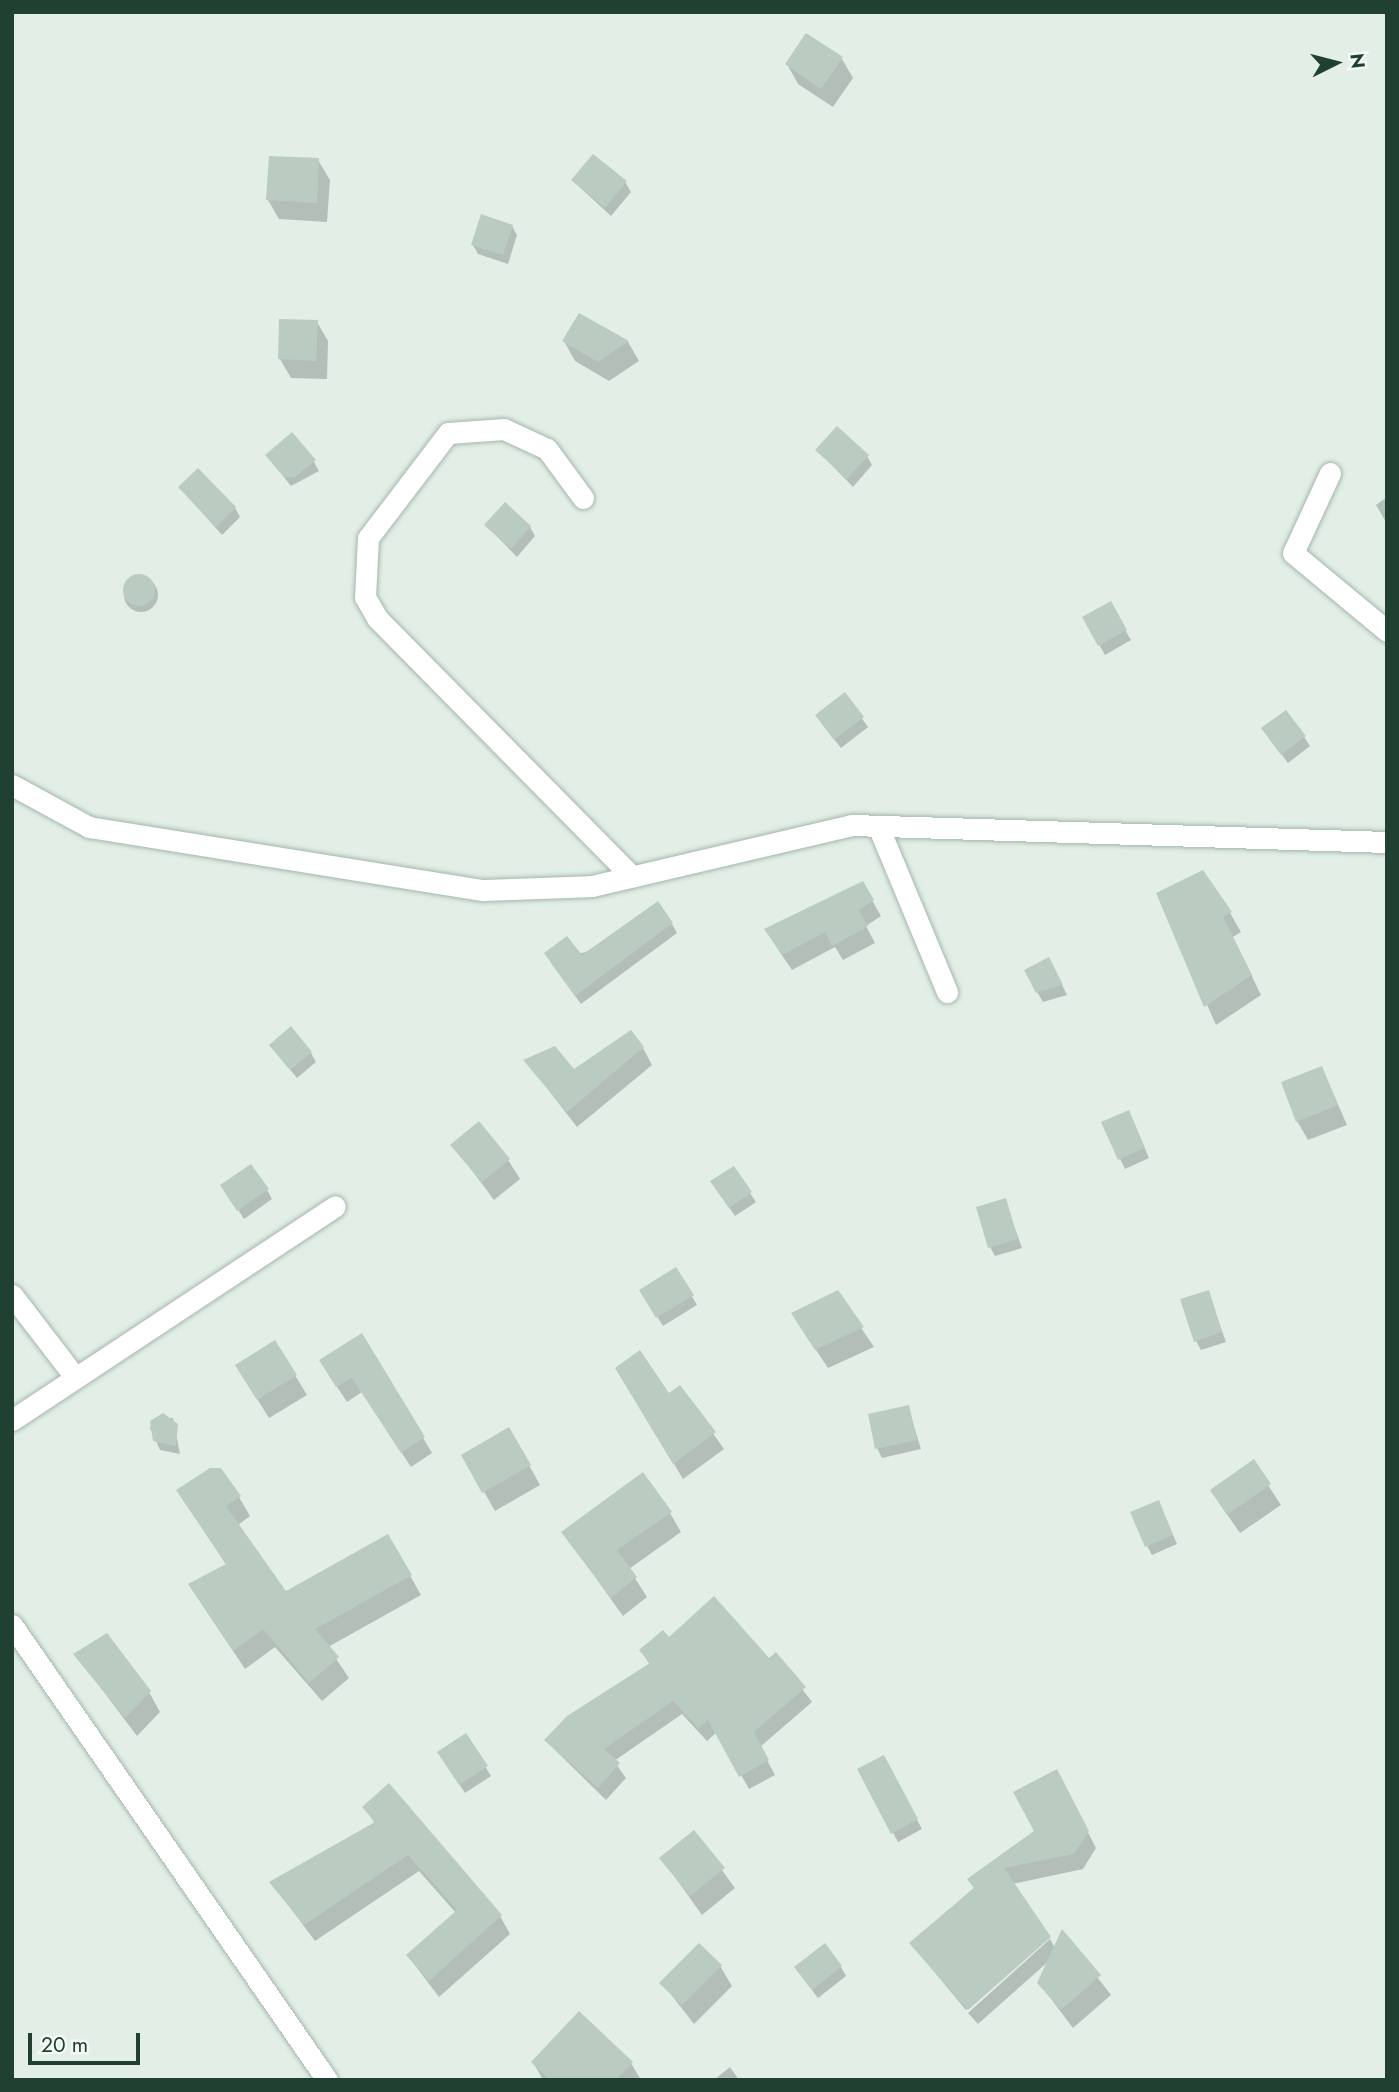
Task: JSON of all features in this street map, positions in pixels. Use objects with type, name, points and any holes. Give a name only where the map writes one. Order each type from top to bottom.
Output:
[{"type":"street","points":[[583,498],[547,449],[504,429],[448,433],[368,538],[365,597],[377,618],[632,877]]},
{"type":"street","points":[[1330,472],[1293,553],[1387,631]]},
{"type":"street","points":[[12,785],[89,827],[386,878],[484,890],[592,886],[852,825],[1387,842]]},
{"type":"street","points":[[878,826],[947,992]]},
{"type":"street","points":[[12,1420],[335,1206]]},
{"type":"street","points":[[12,1294],[75,1377]]},
{"type":"street","points":[[12,1625],[327,2080]]},
{"type":"building","points":[[806,33],[843,57],[821,89],[785,64]]},
{"type":"building","points":[[593,154],[627,181],[605,208],[571,180]]},
{"type":"building","points":[[269,156],[319,158],[317,203],[266,200]]},
{"type":"building","points":[[481,214],[513,225],[503,255],[471,245]]},
{"type":"building","points":[[579,313],[629,341],[598,362],[562,341]]},
{"type":"building","points":[[279,319],[318,320],[316,361],[278,359]]},
{"type":"building","points":[[837,426],[869,455],[847,479],[815,450]]},
{"type":"building","points":[[292,432],[316,460],[295,477],[284,477],[265,455]]},
{"type":"building","points":[[198,468],[236,507],[216,527],[178,487]]},
{"type":"building","points":[[505,502],[531,526],[511,549],[484,525]]},
{"type":"building","points":[[139,574],[151,578],[155,590],[151,602],[139,606],[127,602],[123,590],[127,578]]},
{"type":"building","points":[[1111,601],[1127,630],[1098,646],[1082,617]]},
{"type":"building","points":[[845,692],[864,717],[834,740],[815,715]]},
{"type":"building","points":[[1286,710],[1306,736],[1281,755],[1261,728]]},
{"type":"building","points":[[1203,870],[1232,912],[1223,917],[1252,975],[1204,1007],[1156,893]]},
{"type":"building","points":[[863,881],[874,900],[859,910],[868,926],[832,946],[825,932],[782,955],[764,929]]},
{"type":"building","points":[[658,901],[673,923],[575,996],[544,953],[567,936],[582,955]]},
{"type":"building","points":[[1049,957],[1063,985],[1036,993],[1024,970]]},
{"type":"building","points":[[291,1026],[312,1052],[290,1070],[269,1045]]},
{"type":"building","points":[[631,1030],[644,1047],[567,1112],[523,1060],[555,1046],[574,1069]]},
{"type":"building","points":[[1322,1066],[1338,1105],[1296,1122],[1281,1082]]},
{"type":"building","points":[[1129,1110],[1145,1148],[1118,1160],[1101,1122]]},
{"type":"building","points":[[479,1121],[510,1159],[482,1182],[450,1145]]},
{"type":"building","points":[[251,1164],[269,1189],[237,1211],[220,1185]]},
{"type":"building","points":[[734,1166],[752,1192],[729,1208],[710,1181]]},
{"type":"building","points":[[1006,1198],[1018,1239],[988,1248],[976,1207]]},
{"type":"building","points":[[676,1267],[694,1295],[656,1318],[639,1290]]},
{"type":"building","points":[[838,1290],[864,1327],[815,1350],[791,1313]]},
{"type":"building","points":[[1209,1290],[1222,1332],[1194,1342],[1180,1299]]},
{"type":"building","points":[[362,1333],[425,1437],[401,1453],[352,1378],[336,1387],[319,1360]]},
{"type":"building","points":[[275,1340],[297,1375],[257,1400],[235,1365]]},
{"type":"building","points":[[640,1350],[669,1393],[680,1385],[716,1432],[673,1464],[615,1368]]},
{"type":"building","points":[[909,1405],[917,1440],[875,1449],[868,1414]]},
{"type":"building","points":[[163,1413],[178,1424],[176,1446],[153,1441],[150,1421]]},
{"type":"building","points":[[509,1427],[531,1465],[482,1493],[461,1455]]},
{"type":"building","points":[[1254,1459],[1271,1484],[1227,1515],[1210,1490]]},
{"type":"building","points":[[210,1468],[221,1468],[241,1496],[226,1506],[286,1591],[388,1534],[412,1575],[315,1629],[339,1657],[309,1683],[263,1629],[233,1651],[188,1584],[226,1564],[176,1490]]},
{"type":"building","points":[[643,1472],[672,1512],[617,1550],[637,1577],[611,1598],[561,1532]]},
{"type":"building","points":[[1159,1500],[1173,1535],[1145,1547],[1130,1512]]},
{"type":"building","points":[[714,1596],[769,1658],[776,1652],[806,1687],[754,1732],[769,1760],[739,1777],[708,1720],[698,1728],[673,1701],[604,1749],[620,1763],[598,1788],[544,1740],[567,1716],[650,1663],[639,1650],[663,1630],[669,1637]]},
{"type":"building","points":[[107,1633],[151,1691],[125,1718],[73,1654]]},
{"type":"building","points":[[466,1733],[488,1766],[459,1785],[437,1752]]},
{"type":"building","points":[[884,1755],[918,1819],[891,1834],[857,1769]]},
{"type":"building","points":[[1057,1769],[1089,1831],[1074,1854],[1004,1868],[1051,1937],[968,2010],[909,1943],[974,1888],[967,1879],[1034,1831],[1013,1792]]},
{"type":"building","points":[[389,1783],[502,1915],[429,1981],[406,1955],[457,1910],[408,1855],[304,1925],[269,1882],[375,1822],[362,1807]]},
{"type":"building","points":[[694,1830],[725,1868],[690,1896],[659,1858]]},
{"type":"building","points":[[1062,1929],[1101,1975],[1061,2010],[1037,1983]]},
{"type":"building","points":[[699,1943],[722,1965],[682,2005],[659,1983]]},
{"type":"building","points":[[825,1943],[842,1966],[812,1990],[794,1967]]},
{"type":"building","points":[[579,2011],[633,2062],[616,2080],[550,2080],[531,2062]]}]
